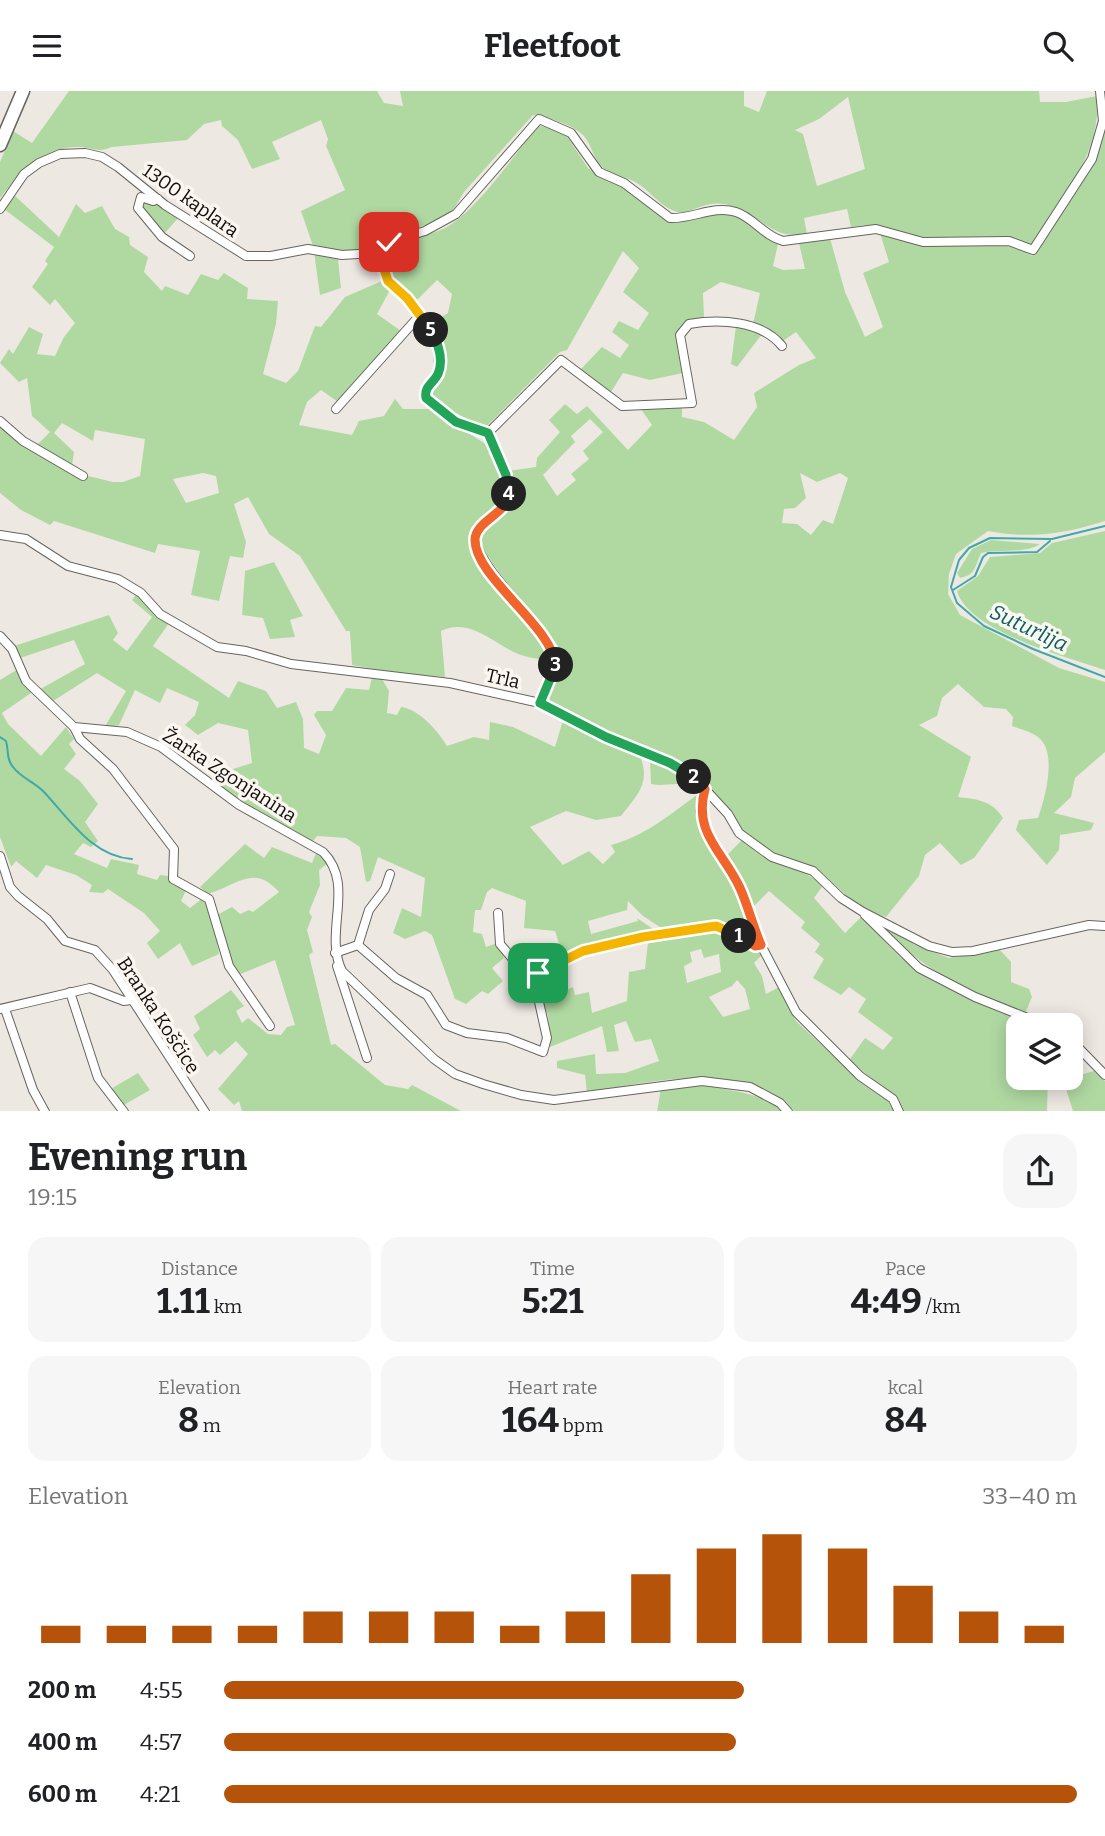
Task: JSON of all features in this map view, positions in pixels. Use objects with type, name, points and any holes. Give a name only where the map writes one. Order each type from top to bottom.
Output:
[{"type":"main road","points":[[0,145],[23,91]]},
{"type":"street","points":[[540,703],[556,667],[552,650],[485,563],[475,540],[478,530],[509,499],[506,475],[488,433],[456,422],[428,401],[425,392],[438,373],[440,351],[432,331],[402,293],[388,281],[380,257],[374,253],[389,242],[425,231],[456,214],[539,119],[572,133],[600,172],[624,183],[670,218],[725,210],[741,213],[770,236],[783,241],[876,229],[923,242],[1009,241],[1033,250],[1093,159],[1103,121],[1100,91]]},
{"type":"street","name":"1300 kaplara","points":[[0,209],[24,174],[51,157],[69,152],[102,157],[158,199],[246,256],[271,256],[308,249],[342,255],[374,253]]},
{"type":"street","points":[[158,199],[153,201],[141,197],[138,208],[162,237],[190,256]]},
{"type":"street","points":[[337,409],[419,315]]},
{"type":"street","points":[[488,433],[561,360],[611,401],[631,407],[692,403],[680,335],[689,324],[703,322],[748,325],[770,334],[782,346]]},
{"type":"street","points":[[0,421],[23,441],[83,477]]},
{"type":"street","name":"Trla","points":[[0,535],[26,538],[68,566],[118,579],[141,593],[160,614],[217,647],[246,651],[290,664],[450,683],[540,703],[606,737],[690,773],[728,814],[739,833],[772,857],[813,871],[841,898],[863,912]]},
{"type":"street","points":[[0,636],[12,649],[26,681],[74,727],[80,739],[113,769],[174,849],[173,879],[209,899],[229,966],[270,1026]]},
{"type":"street","name":"Žarka Zgonjanina","points":[[74,727],[127,732],[161,747],[239,805],[323,852],[333,862],[338,877],[335,953],[338,963],[348,978],[434,1059],[455,1074],[521,1095],[554,1100],[702,1080],[750,1087],[780,1103],[788,1111]]},
{"type":"street","points":[[705,789],[700,812],[704,825],[740,888],[761,945],[802,1021],[837,1051],[860,1076],[892,1099],[899,1111]]},
{"type":"street","name":"Branka Koščice","points":[[0,856],[6,877],[18,896],[47,919],[67,943],[99,953],[118,977],[205,1111]]},
{"type":"street","points":[[358,945],[369,910],[385,889],[390,873]]},
{"type":"street","points":[[863,912],[929,946],[952,952],[973,951],[1088,925],[1105,926]]},
{"type":"street","points":[[863,912],[919,968],[975,997],[1015,1013]]},
{"type":"street","points":[[358,945],[396,978],[427,995],[446,1025],[467,1033],[506,1038],[543,1052],[547,1047],[547,1032],[529,978],[500,944],[498,913]]},
{"type":"street","points":[[529,978],[583,951],[709,927],[722,927],[755,946],[761,945]]},
{"type":"street","points":[[335,953],[358,945]]},
{"type":"street","points":[[338,963],[337,971],[368,1058]]},
{"type":"street","points":[[45,1111],[33,1090],[3,1009],[70,992],[95,989],[124,1001],[131,1000]]},
{"type":"street","points":[[70,992],[98,1078],[124,1111]]},
{"type":"street","points":[[1083,1052],[1105,1075]]},
{"type":"green space","points":[[69,91],[377,91],[384,103],[403,106],[400,91],[744,91],[744,106],[759,112],[767,91],[1039,91],[1040,102],[1066,102],[1097,96],[1097,117],[1086,156],[1033,245],[991,236],[934,238],[910,235],[880,226],[851,227],[847,209],[804,218],[807,234],[795,235],[777,231],[745,212],[724,204],[706,205],[687,212],[674,211],[635,182],[614,175],[602,167],[586,138],[578,131],[545,117],[533,115],[464,192],[452,212],[389,239],[371,250],[346,251],[313,246],[301,211],[345,190],[326,146],[328,139],[321,120],[272,142],[280,159],[252,169],[238,140],[222,126],[221,120],[204,124],[187,140],[103,150],[67,148],[34,162],[0,198],[0,162],[13,131],[32,143]],"holes":[[[848,97],[865,169],[817,186],[803,134],[795,130],[819,119]]]},
{"type":"green space","points":[[537,125],[564,132],[588,168],[619,185],[672,223],[712,215],[729,215],[742,219],[778,244],[773,266],[783,270],[805,269],[799,243],[830,238],[845,292],[865,337],[883,327],[863,273],[889,262],[880,233],[923,242],[1003,245],[1032,256],[1097,160],[1105,126],[1105,521],[1047,534],[1018,535],[988,531],[956,554],[949,574],[948,594],[960,615],[1059,668],[1105,682],[1105,752],[1075,778],[1071,797],[1054,813],[1094,823],[1091,830],[1060,835],[1059,850],[1047,865],[1016,830],[1019,820],[1038,818],[1041,809],[1049,764],[1044,744],[1035,735],[1012,726],[1013,717],[1006,709],[984,707],[958,684],[942,698],[937,716],[919,725],[971,757],[958,797],[989,804],[1003,818],[974,858],[961,865],[940,843],[925,855],[919,876],[886,917],[861,909],[821,872],[780,856],[741,833],[732,816],[695,770],[568,714],[547,700],[560,665],[558,646],[540,622],[524,608],[480,545],[486,527],[506,507],[510,498],[508,471],[536,467],[537,458],[560,432],[549,420],[565,404],[577,414],[587,406],[628,450],[652,425],[641,409],[682,406],[682,417],[704,422],[734,440],[757,407],[754,393],[799,365],[816,358],[796,332],[783,341],[777,334],[753,324],[760,293],[721,282],[703,293],[704,318],[685,321],[678,331],[683,373],[650,380],[623,373],[609,395],[580,370],[602,347],[620,358],[629,345],[612,332],[619,321],[638,330],[649,313],[623,292],[639,268],[623,251],[567,350],[560,352],[487,426],[482,427],[430,399],[429,395],[444,372],[439,337],[432,323],[448,313],[452,294],[437,280],[414,303],[391,280],[381,251],[403,240],[443,229],[454,222],[494,182]],"holes":[[[590,419],[603,432],[583,451],[589,459],[571,474],[576,480],[557,496],[543,475],[575,442],[571,436]],[[800,473],[817,482],[840,473],[848,478],[833,524],[823,520],[811,535],[797,524],[782,523],[784,509],[795,508],[806,498]]]},
{"type":"green space","points":[[12,193],[59,237],[76,204],[85,213],[102,206],[115,229],[129,237],[130,245],[148,257],[144,272],[162,291],[165,286],[188,295],[201,274],[218,280],[224,273],[248,288],[247,299],[278,301],[276,324],[263,374],[286,383],[298,371],[315,326],[321,327],[345,297],[384,280],[391,288],[377,314],[401,331],[393,345],[338,402],[321,390],[307,402],[299,425],[352,435],[359,421],[384,416],[395,399],[403,409],[430,409],[492,448],[505,485],[504,498],[470,535],[472,549],[491,581],[535,631],[546,647],[551,661],[518,654],[481,633],[461,627],[441,631],[445,677],[395,673],[352,665],[350,631],[346,631],[300,556],[269,534],[248,497],[234,504],[246,542],[243,558],[230,556],[219,601],[191,595],[200,551],[158,544],[155,553],[54,521],[50,525],[21,510],[0,493],[0,425],[83,480],[88,476],[123,482],[140,476],[145,439],[95,430],[93,441],[62,423],[54,433],[74,452],[72,466],[37,445],[50,432],[32,416],[27,378],[19,382],[0,363],[9,349],[13,354],[29,327],[43,334],[37,354],[55,356],[64,337],[75,323],[55,299],[50,305],[32,287],[48,264],[45,261],[54,247],[4,209]],"holes":[[[203,473],[216,476],[219,493],[186,503],[173,479]]]},
{"type":"green space","points":[[141,199],[180,216],[163,235],[141,209]]},
{"type":"green space","points":[[314,252],[338,259],[341,288],[320,295]]},
{"type":"green space","points":[[736,326],[762,334],[737,367],[731,364]]},
{"type":"green space","points":[[1105,531],[1105,670],[999,631],[965,606],[957,591],[978,576],[990,557],[1040,553],[1052,543]]},
{"type":"green space","points":[[991,540],[1040,544],[1027,549],[981,553],[972,572],[960,578],[957,573],[972,549]]},
{"type":"green space","points":[[274,562],[303,616],[290,620],[295,637],[270,639],[263,618],[242,615],[245,571]]},
{"type":"green space","points":[[137,593],[169,623],[153,646],[229,698],[238,681],[266,691],[277,708],[296,702],[303,719],[304,748],[319,754],[326,735],[314,715],[317,711],[332,711],[346,688],[369,690],[372,677],[382,679],[389,691],[387,713],[397,715],[401,707],[415,712],[433,728],[447,746],[474,737],[489,740],[490,722],[513,727],[555,747],[563,720],[640,756],[644,774],[641,788],[621,816],[596,820],[566,811],[530,827],[563,865],[589,851],[603,864],[615,852],[611,845],[646,830],[697,795],[698,823],[713,853],[737,890],[756,943],[721,923],[663,929],[643,916],[628,901],[627,910],[588,921],[591,934],[638,921],[637,918],[659,933],[643,935],[549,966],[541,953],[559,943],[555,931],[524,928],[526,901],[492,888],[487,892],[481,910],[475,910],[473,932],[482,934],[486,947],[497,943],[504,958],[492,968],[503,981],[488,994],[482,991],[466,1004],[455,999],[432,935],[425,931],[405,939],[393,933],[402,908],[421,917],[425,878],[378,857],[370,881],[366,882],[360,847],[346,838],[317,836],[313,841],[282,828],[216,784],[227,771],[252,763],[248,730],[218,723],[198,735],[185,725],[195,715],[199,702],[167,688],[160,703],[135,690],[119,725],[104,728],[126,691],[97,673],[50,703],[37,691],[85,664],[74,640],[20,658],[14,646],[109,615],[118,633],[113,640],[127,651],[152,617],[132,600]]},
{"type":"green space","points":[[18,669],[31,693],[2,713],[8,724],[41,756],[66,727],[74,739],[69,744],[76,754],[64,769],[80,781],[98,804],[85,822],[98,841],[91,847],[83,843],[74,854],[107,868],[111,859],[139,865],[137,874],[157,880],[160,875],[169,876],[169,880],[187,888],[181,901],[190,908],[203,898],[213,916],[219,954],[192,966],[180,943],[158,959],[147,943],[160,931],[144,913],[108,889],[103,893],[89,892],[92,885],[76,875],[46,865],[37,878],[16,861],[11,867],[0,837],[0,680]]},
{"type":"green space","points":[[650,759],[690,777],[697,785],[651,784]]},
{"type":"green space","points":[[743,839],[824,884],[814,898],[845,933],[861,917],[899,956],[918,970],[1011,1013],[1006,1013],[1006,1090],[1048,1090],[1047,1111],[903,1111],[894,1099],[850,1059],[865,1038],[883,1050],[893,1038],[858,1012],[866,999],[849,987],[841,995],[813,978],[824,959],[815,952],[820,944],[801,928],[805,922],[769,891],[751,909],[725,857]]},
{"type":"green space","points":[[245,844],[264,858],[272,847],[312,863],[317,851],[328,863],[319,870],[320,885],[309,912],[312,917],[307,930],[313,952],[309,955],[331,1045],[335,1044],[385,1085],[408,1089],[412,1085],[461,1111],[242,1111],[239,1101],[234,1105],[218,1089],[248,1054],[236,1041],[220,1055],[215,1050],[207,1057],[193,1035],[200,1029],[194,1016],[231,990],[244,1006],[236,1011],[242,1023],[248,1018],[268,1034],[281,1035],[287,1027],[295,1025],[275,960],[238,975],[227,957],[217,915],[232,907],[240,914],[249,910],[253,912],[279,892],[262,879],[254,878],[208,894],[200,887]]},
{"type":"green space","points":[[889,928],[915,945],[949,958],[999,949],[1011,962],[1011,982],[1029,989],[1032,997],[1025,1013],[968,989],[934,970],[887,931]]},
{"type":"green space","points":[[718,931],[749,943],[762,955],[754,963],[762,976],[766,994],[781,986],[785,1001],[796,1021],[864,1085],[888,1101],[894,1111],[794,1111],[772,1096],[721,1080],[667,1080],[587,1094],[585,1075],[557,1068],[557,1061],[595,1054],[596,1074],[625,1073],[659,1061],[651,1039],[635,1042],[626,1021],[614,1025],[619,1051],[607,1052],[602,1026],[550,1047],[548,1015],[542,1002],[573,987],[575,995],[589,992],[592,1013],[627,1001],[629,972],[645,969],[648,942]],"holes":[[[701,949],[704,958],[719,954],[721,972],[687,983],[684,966],[692,962],[690,952]],[[737,980],[745,989],[750,1009],[723,1017],[709,997],[732,986]]]},
{"type":"green space","points":[[1094,1071],[1105,1081],[1105,1111],[1073,1111],[1066,1090],[1083,1090],[1083,1074]]},
{"type":"green space","points":[[138,1073],[150,1090],[122,1106],[109,1090]]},
{"type":"green space","points":[[701,1083],[764,1099],[783,1111],[657,1111],[661,1088]]},
{"type":"waterway","name":"Suturlija","points":[[1105,526],[1052,539],[990,538],[969,548],[959,560],[951,587],[957,603],[984,626],[1033,649],[1105,677]]},
{"type":"waterway","name":"Suturlija","points":[[953,590],[975,576],[983,557],[988,553],[1037,552],[1050,541]]},
{"type":"waterway","points":[[0,737],[6,741],[9,761],[16,771],[43,791],[82,834],[105,851],[132,859]]},
{"type":"route","points":[[389,242],[374,253],[380,257],[388,281],[407,298],[432,331],[440,351],[438,373],[425,392],[429,404],[456,422],[488,433],[506,475],[509,499],[496,516],[478,530],[475,540],[485,563],[511,600],[543,635],[555,656],[556,667],[540,703],[606,737],[670,763],[690,773],[700,782],[705,789],[700,812],[704,825],[740,888],[761,945],[755,946],[731,930],[709,927],[643,937],[583,951],[538,973]]}]
